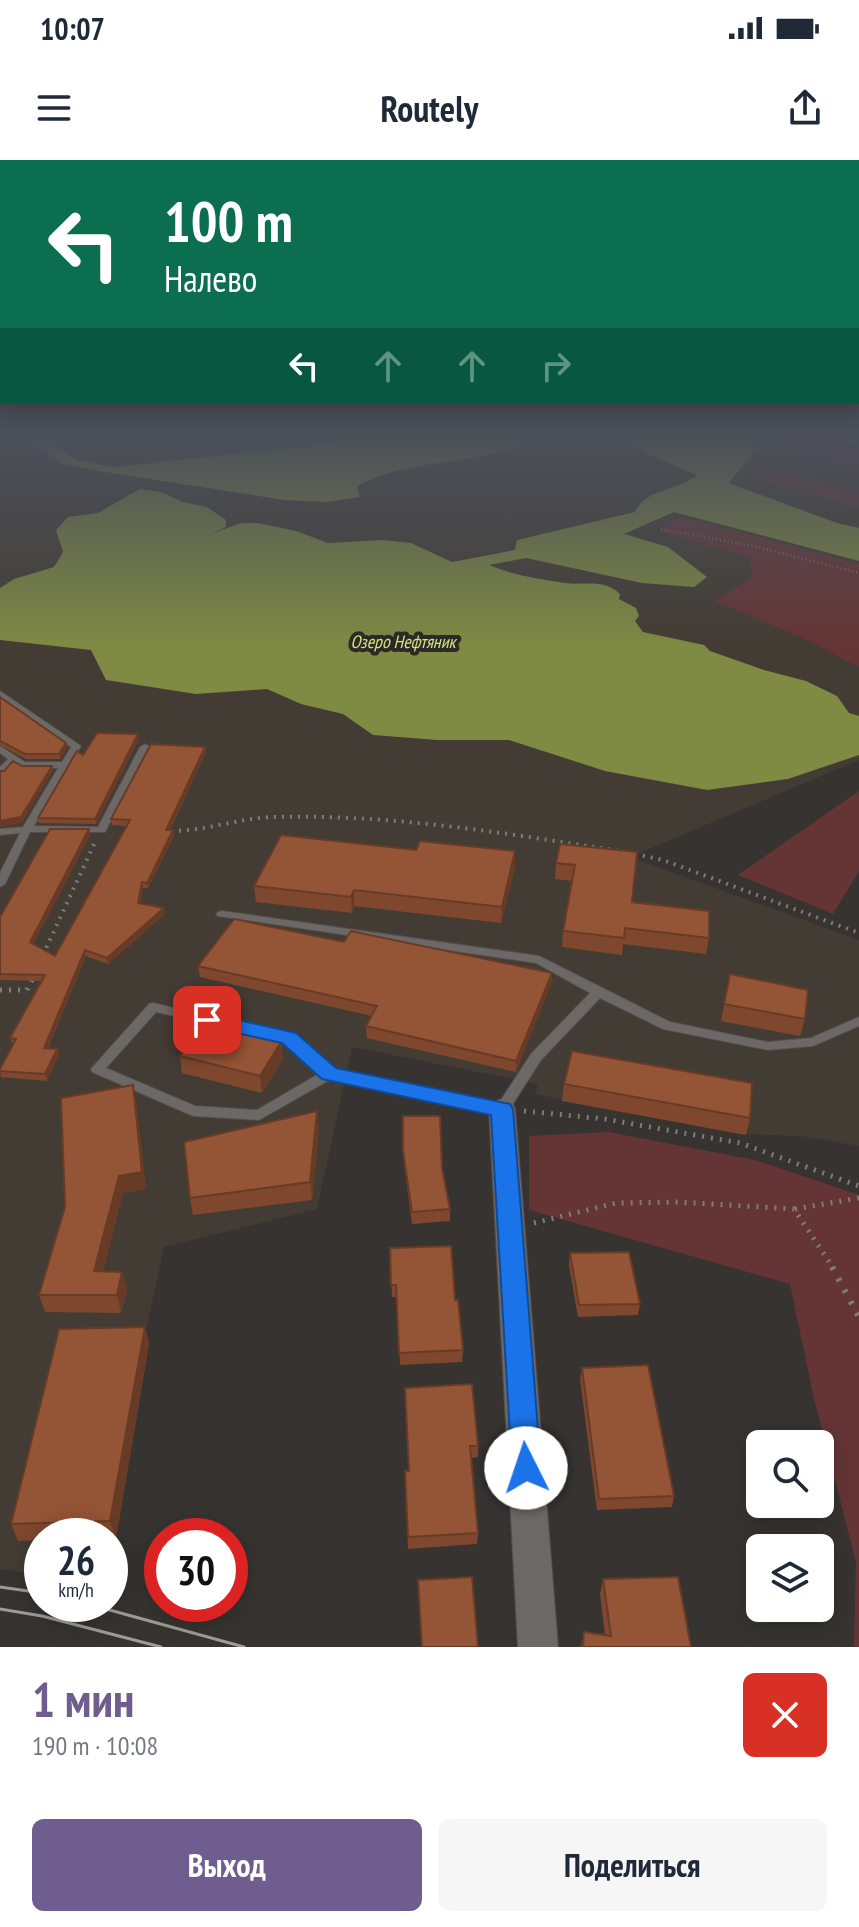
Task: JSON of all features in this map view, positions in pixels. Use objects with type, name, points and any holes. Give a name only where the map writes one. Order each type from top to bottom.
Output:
[{"type":"street","points":[[502,1109],[538,1647]]},
{"type":"lane","points":[[0,694],[76,746],[26,831],[0,884]]},
{"type":"lane","points":[[0,832],[44,828],[101,830],[145,747]]},
{"type":"lane","points":[[0,749],[23,765],[65,765]]},
{"type":"lane","points":[[0,772],[13,759]]},
{"type":"lane","points":[[222,914],[539,960],[667,1026],[768,1046],[813,1042],[859,1021]]},
{"type":"lane","points":[[329,1074],[259,1115],[193,1111],[97,1069],[153,1007],[288,1038],[329,1074],[502,1109],[536,1057],[598,992]]},
{"type":"path","points":[[661,529],[757,547],[859,573]]},
{"type":"path","points":[[162,831],[190,831],[271,817],[396,821],[468,827],[619,851]]},
{"type":"path","points":[[41,961],[101,830]]},
{"type":"path","points":[[634,854],[663,860],[859,933]]},
{"type":"path","points":[[0,990],[27,990],[34,975]]},
{"type":"path","points":[[502,1109],[605,1119],[740,1143],[859,1186]]},
{"type":"path","points":[[510,1229],[616,1203],[678,1202],[794,1209],[859,1198]]},
{"type":"path","points":[[794,1209],[841,1280],[859,1317]]},
{"type":"shaded area","points":[[0,509],[859,509],[859,760],[630,857],[859,940],[859,1146],[800,1136],[737,1134],[535,1094],[538,1084],[352,1047],[317,1209],[164,1247],[105,1518],[24,1518],[24,1573],[0,1569]]},
{"type":"shaded area","points":[[678,516],[859,564],[859,667],[805,639],[714,601],[752,578],[750,558],[660,532]]},
{"type":"shaded area","points":[[859,791],[859,871],[833,914],[738,875]]},
{"type":"shaded area","points":[[608,1132],[755,1160],[859,1195],[859,1647],[854,1647],[856,1562],[834,1477],[834,1430],[822,1430],[790,1284],[529,1210],[529,1136]]},
{"type":"water","name":"Озеро Нефтяник","points":[[104,509],[210,509],[226,520],[226,527],[211,534],[241,523],[258,523],[296,531],[328,543],[383,540],[411,543],[452,562],[515,550],[517,540],[637,509],[800,509],[859,528],[859,561],[674,512],[624,534],[668,547],[707,577],[694,587],[642,583],[526,558],[489,565],[546,580],[607,586],[620,594],[619,599],[636,608],[639,616],[635,621],[643,632],[704,645],[710,651],[806,681],[837,696],[849,713],[859,716],[859,755],[788,779],[707,790],[605,771],[509,740],[437,740],[373,735],[343,714],[301,704],[267,689],[196,694],[106,680],[91,650],[0,640],[0,588],[14,579],[54,567],[63,552],[56,530],[68,517]]},
{"type":"building","points":[[0,697],[66,743],[59,754],[25,754],[0,741]]},
{"type":"building","points":[[97,733],[138,734],[95,819],[38,818],[77,751],[83,755]]},
{"type":"building","points":[[151,744],[205,747],[166,830],[173,830],[147,883],[142,882],[138,903],[164,908],[107,958],[85,950],[44,1048],[57,1049],[45,1074],[0,1071],[16,1039],[10,1038],[45,975],[0,974],[0,917],[50,829],[89,829],[30,942],[55,956],[130,820],[111,819]]},
{"type":"building","points":[[13,761],[22,766],[52,766],[21,817],[0,821],[0,771],[4,771]]},
{"type":"building","points":[[281,835],[416,850],[420,841],[515,851],[502,907],[354,890],[351,897],[254,886]]},
{"type":"building","points":[[560,844],[637,852],[632,902],[709,911],[709,938],[625,928],[624,938],[563,931],[575,865],[556,863]]},
{"type":"building","points":[[234,919],[344,942],[351,931],[552,973],[516,1061],[366,1026],[377,1006],[198,966]]},
{"type":"building","points":[[730,974],[808,990],[805,1019],[724,1004]]},
{"type":"building","points":[[202,1024],[281,1042],[260,1076],[180,1056]]},
{"type":"building","points":[[572,1051],[752,1083],[750,1118],[564,1084]]},
{"type":"building","points":[[133,1085],[142,1172],[119,1176],[94,1271],[122,1272],[117,1295],[39,1295],[65,1207],[61,1098]]},
{"type":"building","points":[[317,1111],[310,1182],[190,1198],[184,1142]]},
{"type":"building","points":[[403,1116],[440,1116],[442,1168],[450,1209],[412,1212],[403,1151]]},
{"type":"building","points":[[451,1246],[463,1350],[399,1353],[396,1285],[391,1285],[390,1248]]},
{"type":"building","points":[[629,1252],[640,1304],[579,1305],[570,1253]]},
{"type":"building","points":[[145,1327],[111,1518],[24,1518],[24,1524],[11,1524],[59,1329]]},
{"type":"building","points":[[648,1365],[674,1496],[599,1499],[582,1368]]},
{"type":"building","points":[[472,1384],[478,1446],[470,1446],[478,1533],[408,1537],[405,1388]]},
{"type":"building","points":[[472,1577],[478,1647],[422,1647],[418,1580]]},
{"type":"building","points":[[678,1577],[691,1647],[583,1647],[584,1632],[611,1636],[603,1579]]},
{"type":"tram line","points":[[0,1587],[24,1590]]},
{"type":"tram line","points":[[0,1609],[42,1616],[161,1647]]},
{"type":"tram line","points":[[128,1615],[244,1647]]},
{"type":"route","points":[[207,1020],[288,1038],[329,1074],[502,1109],[526,1468]]}]
